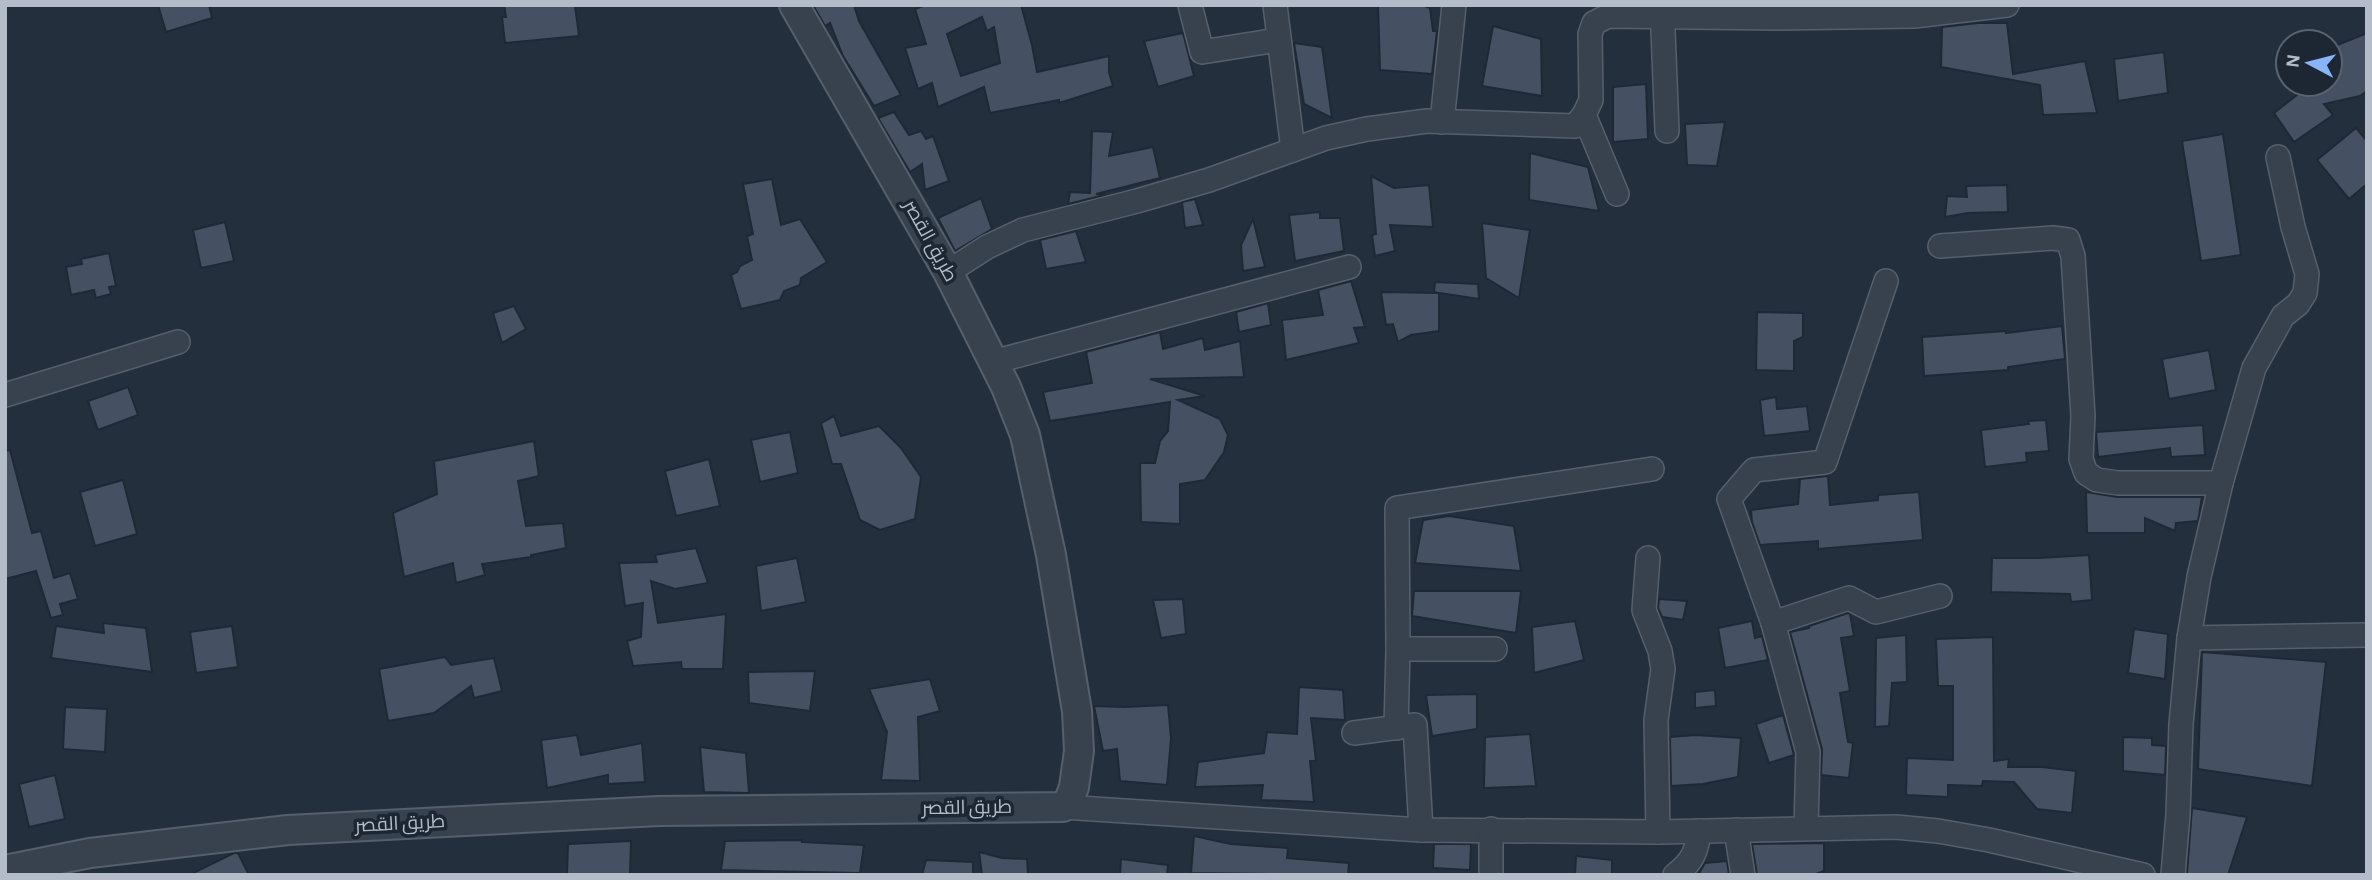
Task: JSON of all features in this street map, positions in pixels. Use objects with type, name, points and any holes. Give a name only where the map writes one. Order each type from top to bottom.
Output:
[{"type":"street","name":"طريق القصر","points":[[5,870],[104,852],[288,830],[659,811],[1063,807],[1074,787],[1079,751],[1077,711],[1051,555],[1025,435],[993,362],[948,272],[794,5]]},
{"type":"street","points":[[1190,5],[1202,52],[1278,40]]},
{"type":"street","points":[[1275,5],[1293,150]]},
{"type":"street","points":[[1442,122],[1454,5]]},
{"type":"street","points":[[948,272],[987,247],[1023,230],[1137,201],[1326,138],[1427,121],[1575,126],[1591,100],[1590,34],[1594,23],[1608,16],[1662,11],[1777,18],[1914,16],[2007,5]]},
{"type":"street","points":[[1662,11],[1667,131]]},
{"type":"street","points":[[1584,115],[1617,194]]},
{"type":"street","points":[[2173,875],[2178,814],[2180,724],[2199,577],[2221,483],[2254,368],[2283,316],[2298,304],[2305,293],[2307,274],[2293,227],[2278,157]]},
{"type":"street","points":[[1940,246],[2053,238],[2068,240],[2073,256],[2083,416],[2081,459],[2086,473],[2097,480],[2118,483],[2221,483]]},
{"type":"street","points":[[993,362],[1349,267]]},
{"type":"street","points":[[1806,828],[1808,752],[1773,623],[1729,499],[1754,470],[1825,462],[1886,281]]},
{"type":"street","points":[[5,395],[178,342]]},
{"type":"street","points":[[1396,728],[1397,508],[1651,469]]},
{"type":"street","points":[[1648,558],[1644,610],[1660,651],[1663,669],[1656,730],[1658,832]]},
{"type":"street","points":[[1773,623],[1849,598],[1876,612],[1940,596]]},
{"type":"street","points":[[2189,638],[2367,635]]},
{"type":"street","points":[[1398,649],[1495,649]]},
{"type":"street","points":[[1354,733],[1415,725],[1421,830]]},
{"type":"street","points":[[1063,807],[1421,830],[1658,832],[1896,827],[1938,831],[2143,875]]},
{"type":"street","points":[[1491,829],[1491,875]]},
{"type":"street","points":[[1735,830],[1743,875]]},
{"type":"street","points":[[1675,875],[1692,861],[1699,831]]},
{"type":"building","points":[[158,5],[209,5],[212,18],[166,32]]},
{"type":"building","points":[[504,5],[575,5],[579,36],[505,43],[502,17],[506,17]]},
{"type":"building","points":[[813,5],[854,5],[859,21],[901,95],[874,106],[843,56],[830,23],[825,26]]},
{"type":"building","points":[[926,5],[1021,5],[1037,72],[1109,56],[1109,72],[1113,86],[1059,103],[1059,100],[990,113],[984,87],[938,107],[932,83],[918,89],[905,48],[926,44],[915,9]],"holes":[[[982,17],[987,31],[994,27],[1000,63],[961,76],[947,34]]]},
{"type":"building","points":[[1378,5],[1422,5],[1430,8],[1433,31],[1437,31],[1432,74],[1380,70]]},
{"type":"building","points":[[2007,23],[2013,74],[2085,61],[2097,113],[2043,115],[2040,85],[1941,67],[1942,27]]},
{"type":"building","points":[[1493,26],[1541,39],[1542,96],[1482,86]]},
{"type":"building","points":[[1183,33],[1194,76],[1158,87],[1144,41]]},
{"type":"building","points":[[2367,33],[2367,91],[2360,96],[2324,104],[2333,115],[2294,142],[2274,113],[2293,98],[2344,98],[2344,42]]},
{"type":"building","points":[[1294,43],[1322,47],[1332,118],[1304,104]]},
{"type":"building","points":[[2164,52],[2168,93],[2118,101],[2114,59]]},
{"type":"building","points":[[1646,84],[1648,139],[1613,142],[1613,87]]},
{"type":"building","points":[[894,112],[909,135],[921,131],[926,139],[933,136],[949,181],[925,190],[922,164],[910,172],[878,118]]},
{"type":"building","points":[[1725,122],[1717,166],[1687,165],[1685,124]]},
{"type":"building","points":[[2356,128],[2367,141],[2367,184],[2349,199],[2317,160]]},
{"type":"building","points":[[1092,131],[1113,132],[1109,156],[1153,147],[1160,178],[1068,204],[1070,192],[1090,193]]},
{"type":"building","points":[[2223,134],[2241,255],[2201,261],[2182,141]]},
{"type":"building","points":[[1530,153],[1588,167],[1599,211],[1529,200]]},
{"type":"building","points":[[1371,176],[1394,188],[1429,185],[1433,227],[1390,225],[1395,251],[1375,256]]},
{"type":"building","points":[[772,179],[781,225],[800,219],[827,262],[801,278],[800,285],[784,291],[780,300],[741,309],[731,275],[752,260],[747,236],[753,234],[743,184]]},
{"type":"building","points":[[2007,185],[2008,212],[1968,213],[1945,217],[1947,196],[1967,197],[1966,186]]},
{"type":"building","points":[[981,198],[992,229],[955,251],[938,218]]},
{"type":"building","points":[[1195,199],[1203,225],[1185,228],[1182,202]]},
{"type":"building","points":[[1320,212],[1320,218],[1340,218],[1344,251],[1295,261],[1289,215]]},
{"type":"building","points":[[1253,219],[1265,267],[1243,271],[1241,245]]},
{"type":"building","points":[[225,222],[234,261],[201,268],[193,230]]},
{"type":"building","points":[[1482,223],[1530,230],[1519,298],[1486,278]]},
{"type":"building","points":[[1076,231],[1086,262],[1046,269],[1040,240]]},
{"type":"building","points":[[109,253],[116,286],[109,287],[111,294],[96,298],[94,290],[71,295],[66,267],[82,264],[81,259]]},
{"type":"building","points":[[1351,281],[1365,327],[1354,328],[1359,343],[1286,360],[1282,320],[1323,315],[1318,290]]},
{"type":"building","points":[[1435,282],[1478,284],[1479,299],[1439,293],[1439,331],[1411,335],[1398,342],[1393,324],[1386,325],[1381,292],[1438,293],[1434,292]]},
{"type":"building","points":[[1268,303],[1271,325],[1239,332],[1236,312]]},
{"type":"building","points":[[514,306],[526,329],[502,343],[493,313]]},
{"type":"building","points":[[1757,312],[1803,313],[1803,337],[1794,341],[1794,371],[1756,370]]},
{"type":"building","points":[[2062,326],[2065,359],[2008,367],[2008,370],[1924,376],[1922,337],[2006,333]]},
{"type":"building","points":[[1160,332],[1163,349],[1203,338],[1205,350],[1240,341],[1244,377],[1150,379],[1205,396],[1178,400],[1220,419],[1228,435],[1224,452],[1205,480],[1180,484],[1180,524],[1141,522],[1140,463],[1155,463],[1160,441],[1168,431],[1170,402],[1050,421],[1043,392],[1092,383],[1086,352]]},
{"type":"building","points":[[2209,350],[2216,390],[2169,399],[2162,359]]},
{"type":"building","points":[[128,387],[138,415],[98,430],[88,401]]},
{"type":"building","points":[[1776,397],[1777,409],[1807,406],[1810,431],[1764,436],[1760,400]]},
{"type":"building","points":[[834,416],[841,436],[879,426],[901,448],[921,477],[915,519],[880,530],[860,520],[841,464],[832,464],[821,423]]},
{"type":"building","points":[[2046,420],[2049,451],[2026,453],[2027,462],[1985,467],[1981,430]]},
{"type":"building","points":[[2203,425],[2205,455],[2171,457],[2170,448],[2098,457],[2096,432]]},
{"type":"building","points":[[790,432],[798,473],[760,482],[751,440]]},
{"type":"building","points":[[534,441],[539,476],[518,481],[526,526],[563,523],[566,548],[531,557],[482,564],[485,575],[456,583],[453,563],[404,577],[393,513],[437,494],[434,461]]},
{"type":"building","points":[[10,450],[32,533],[41,531],[54,578],[70,573],[78,599],[60,604],[63,615],[51,618],[36,571],[5,579],[5,451]]},
{"type":"building","points":[[709,459],[720,506],[676,516],[665,471]]},
{"type":"building","points":[[1828,476],[1830,505],[1878,500],[1878,495],[1919,492],[1923,540],[1818,549],[1818,541],[1760,545],[1751,510],[1798,504],[1800,479]]},
{"type":"building","points":[[123,480],[137,534],[95,546],[80,492]]},
{"type":"building","points":[[2086,492],[2118,497],[2202,497],[2198,521],[2176,523],[2175,531],[2145,518],[2145,533],[2087,533]]},
{"type":"building","points":[[1449,516],[1514,526],[1521,571],[1415,563],[1423,520]]},
{"type":"building","points":[[696,548],[708,583],[675,589],[651,581],[658,623],[726,614],[723,669],[682,669],[681,662],[633,666],[627,641],[641,637],[643,603],[625,606],[619,563],[657,562],[655,555]]},
{"type":"building","points":[[2089,555],[2092,600],[2071,602],[2070,594],[1991,592],[1992,558]]},
{"type":"building","points":[[797,558],[806,602],[761,611],[756,566]]},
{"type":"building","points":[[1414,591],[1521,591],[1516,633],[1412,616]]},
{"type":"building","points":[[1183,599],[1186,634],[1161,638],[1153,600]]},
{"type":"building","points":[[1659,599],[1687,601],[1683,620],[1662,617],[1658,608]]},
{"type":"building","points":[[1848,613],[1854,636],[1841,638],[1850,691],[1840,693],[1848,742],[1853,743],[1849,778],[1821,775],[1822,749],[1790,632],[1809,628]]},
{"type":"building","points":[[1575,621],[1584,660],[1534,673],[1532,627]]},
{"type":"building","points":[[1752,621],[1755,638],[1762,636],[1768,660],[1725,668],[1718,628]]},
{"type":"building","points":[[103,623],[146,628],[152,672],[51,658],[56,626],[104,633]]},
{"type":"building","points":[[232,626],[238,667],[196,673],[190,632]]},
{"type":"building","points":[[2134,629],[2168,634],[2165,679],[2128,673]]},
{"type":"building","points":[[1906,635],[1907,682],[1892,683],[1889,726],[1875,727],[1876,638]]},
{"type":"building","points":[[1993,637],[1994,761],[2009,759],[2008,767],[2076,771],[2072,813],[2037,809],[2014,782],[1983,781],[1982,786],[1948,785],[1948,797],[1906,795],[1907,758],[1953,760],[1953,686],[1938,686],[1936,639]]},
{"type":"building","points":[[2202,652],[2326,662],[2312,786],[2198,769]]},
{"type":"building","points":[[445,657],[451,665],[494,658],[502,691],[474,698],[471,686],[434,713],[388,721],[379,669]]},
{"type":"building","points":[[815,671],[810,711],[749,703],[748,672]]},
{"type":"building","points":[[930,679],[940,711],[918,717],[920,781],[881,780],[887,732],[869,689]]},
{"type":"building","points":[[1299,687],[1343,690],[1345,720],[1311,718],[1316,761],[1310,761],[1314,802],[1261,800],[1263,785],[1195,787],[1198,762],[1264,753],[1267,732],[1297,734]]},
{"type":"building","points":[[1715,690],[1716,706],[1695,708],[1695,692]]},
{"type":"building","points":[[1477,694],[1477,729],[1432,736],[1426,695]]},
{"type":"building","points":[[1168,705],[1171,738],[1167,785],[1120,781],[1117,749],[1103,751],[1094,706]]},
{"type":"building","points":[[65,707],[107,709],[105,752],[63,749]]},
{"type":"building","points":[[1783,715],[1794,755],[1769,763],[1756,724]]},
{"type":"building","points":[[1530,734],[1536,786],[1484,788],[1485,737]]},
{"type":"building","points":[[577,735],[581,755],[642,743],[645,782],[608,784],[608,775],[547,788],[541,740]]},
{"type":"building","points":[[1696,735],[1741,738],[1738,777],[1703,784],[1671,786],[1670,737]]},
{"type":"building","points":[[2123,737],[2152,738],[2152,745],[2166,746],[2165,775],[2123,771]]},
{"type":"building","points":[[700,747],[746,753],[749,793],[704,792]]},
{"type":"building","points":[[55,775],[65,819],[29,827],[19,784]]},
{"type":"building","points":[[2192,808],[2247,817],[2228,875],[2187,874]]},
{"type":"building","points":[[1194,836],[1231,844],[1288,848],[1287,858],[1349,863],[1348,875],[1191,873]]},
{"type":"building","points":[[802,840],[864,845],[860,873],[721,870],[725,841]]},
{"type":"building","points":[[631,841],[630,875],[567,875],[568,844]]},
{"type":"building","points":[[1824,843],[1824,871],[1813,875],[1757,875],[1752,844]]},
{"type":"building","points":[[1434,844],[1471,844],[1470,870],[1433,868]]},
{"type":"building","points":[[979,852],[1002,858],[1027,859],[1028,875],[982,875]]},
{"type":"building","points":[[238,853],[249,875],[189,875]]},
{"type":"building","points":[[1576,856],[1612,860],[1612,875],[1575,875]]},
{"type":"building","points":[[1121,859],[1168,865],[1167,875],[1120,875]]},
{"type":"building","points":[[926,860],[973,862],[973,875],[922,875]]},
{"type":"building","points":[[1727,861],[1729,875],[1698,875],[1705,863]]}]
